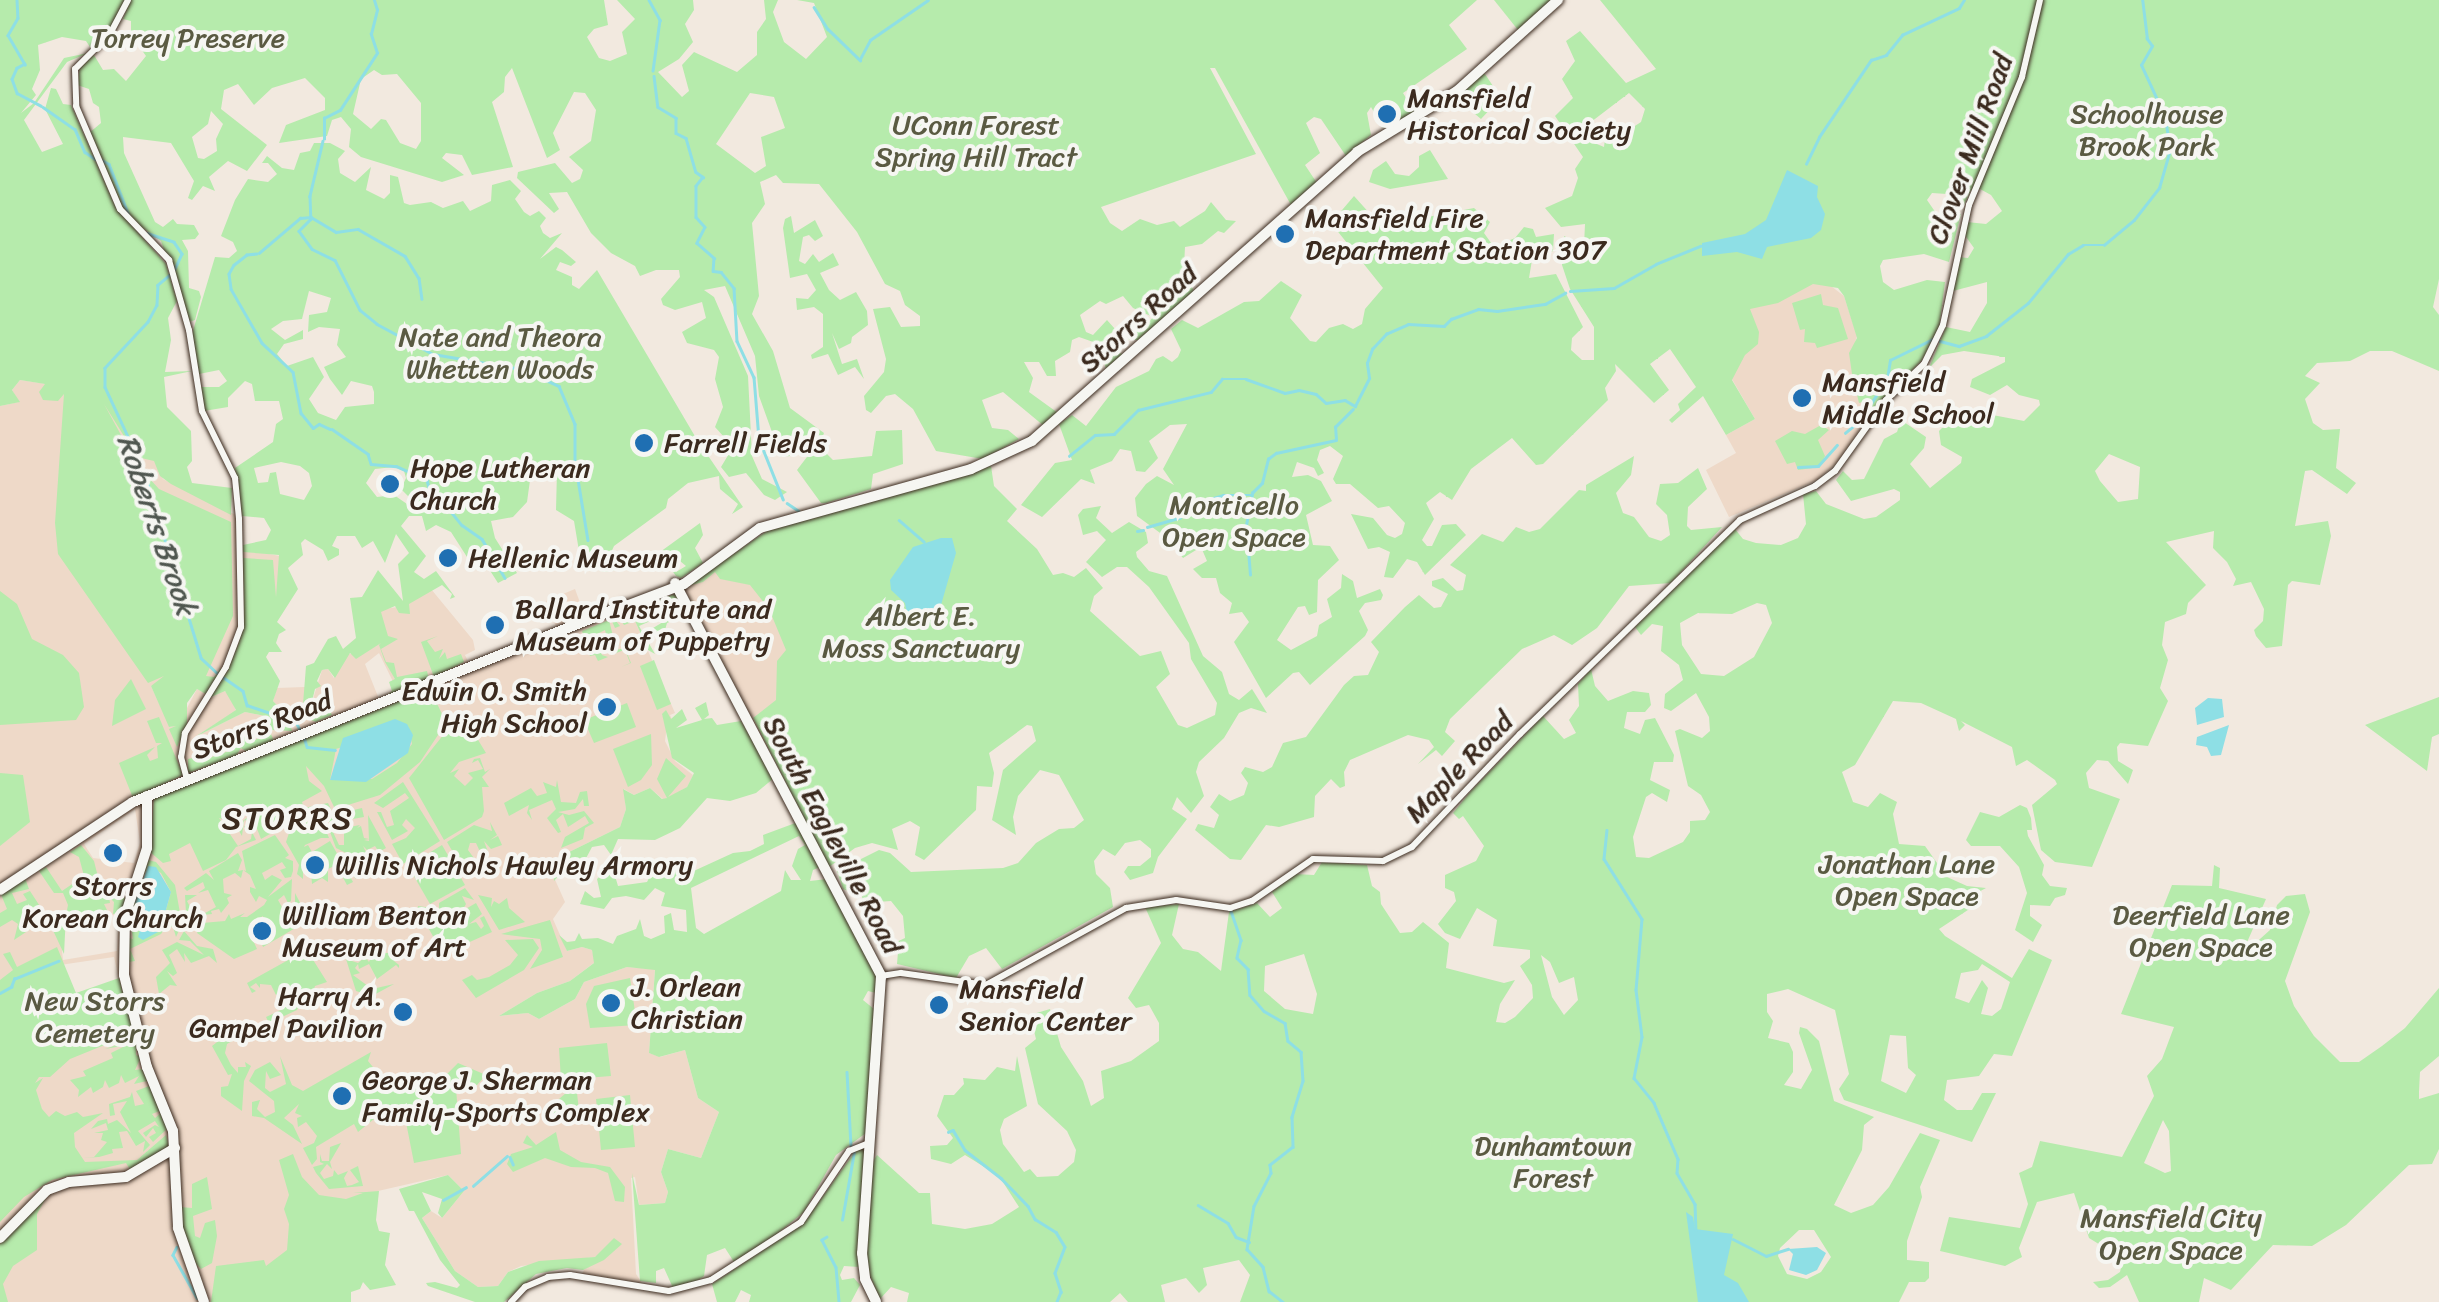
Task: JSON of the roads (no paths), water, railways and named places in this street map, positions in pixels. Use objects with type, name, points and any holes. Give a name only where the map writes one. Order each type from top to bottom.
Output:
[{"type":"main road","name":"Storrs Road","points":[[0,890],[143,798],[676,585],[760,528],[971,468],[1032,441],[1357,152],[1444,100],[1558,0]]},
{"type":"main road","name":"South Eagleville Road","points":[[676,585],[880,976],[862,1261],[876,1302]]},
{"type":"main road","points":[[143,798],[147,848],[124,916],[124,975],[147,1068],[174,1140],[178,1228],[204,1302]]},
{"type":"main road","points":[[0,1238],[25,1207],[48,1190],[69,1182],[126,1177],[174,1140]]},
{"type":"street","points":[[128,0],[110,34],[73,74],[76,106],[120,210],[168,260],[189,330],[202,411],[235,478],[239,518],[241,628],[226,667],[190,722],[180,757],[187,780]]},
{"type":"street","name":"Clover Mill Road","points":[[1733,526],[1827,478],[1886,400],[1920,368],[1939,337],[1966,214],[2016,98],[2040,0]]},
{"type":"street","name":"Maple Road","points":[[880,976],[901,973],[986,985],[1126,908],[1176,900],[1230,908],[1252,901],[1313,859],[1396,858],[1448,814],[1512,742],[1733,526]]},
{"type":"street","points":[[511,1302],[525,1287],[548,1277],[570,1276],[669,1291],[712,1280],[801,1222],[850,1151],[870,1142]]},
{"type":"water","points":[[1787,170],[1818,186],[1817,197],[1825,214],[1821,230],[1811,238],[1767,247],[1762,259],[1737,252],[1702,256],[1702,243],[1745,234],[1766,220]]},
{"type":"water","points":[[952,538],[956,553],[939,612],[935,618],[909,626],[905,603],[891,590],[890,580],[913,547]]},
{"type":"water","points":[[2208,698],[2222,699],[2224,717],[2197,725],[2195,708]]},
{"type":"water","points":[[395,719],[407,724],[413,735],[408,753],[366,782],[330,780],[343,738]]},
{"type":"water","points":[[2229,725],[2221,755],[2211,756],[2207,747],[2196,745],[2197,737]]},
{"type":"water","points":[[148,866],[156,867],[171,892],[160,931],[143,940],[138,937],[145,915],[135,902]]},
{"type":"water","points":[[1686,1212],[1693,1217],[1695,1229],[1733,1234],[1724,1275],[1738,1283],[1749,1302],[1698,1302]]},
{"type":"water","points":[[1817,1247],[1826,1253],[1817,1270],[1806,1275],[1789,1270],[1793,1254],[1788,1249]]},
{"type":"waterway","points":[[17,0],[18,18],[8,35],[25,64],[17,68],[12,79],[17,93],[41,106]]},
{"type":"waterway","points":[[324,139],[324,118],[340,110],[377,53],[371,34],[377,10],[374,0]]},
{"type":"waterway","points":[[649,0],[660,20],[653,71]]},
{"type":"waterway","points":[[860,59],[870,40],[928,0]]},
{"type":"waterway","points":[[1806,164],[1819,137],[1871,60],[1886,55],[1902,35],[1959,8],[1964,0]]},
{"type":"waterway","points":[[1940,341],[1959,346],[1986,336],[2028,303],[2068,254],[2083,245],[2104,245],[2134,220],[2159,188],[2170,150],[2165,117],[2141,65],[2152,46],[2147,39],[2142,0]]},
{"type":"waterway","points":[[814,7],[828,29],[860,60]]},
{"type":"waterway","points":[[654,76],[658,107],[676,118],[676,133],[686,138],[696,172],[703,177],[696,186],[696,217],[705,227],[697,243],[714,258],[713,271],[721,272],[734,288],[737,341],[754,377],[759,439],[783,499]]},
{"type":"waterway","points":[[43,107],[75,129],[85,152],[95,159]]},
{"type":"waterway","points":[[323,141],[310,196],[311,219],[299,231],[312,249],[335,260],[360,310],[377,324],[433,354],[522,369],[559,386],[575,424],[575,461],[588,540]]},
{"type":"waterway","points":[[102,160],[109,164],[128,213]]},
{"type":"waterway","points":[[259,253],[300,218],[311,217],[336,232],[358,229],[405,256],[419,278],[422,299]]},
{"type":"waterway","points":[[147,233],[174,242],[182,254],[175,269]]},
{"type":"waterway","points":[[1570,291],[1614,288],[1656,264],[1700,246]]},
{"type":"waterway","points":[[257,254],[247,255],[234,265],[229,274],[231,289],[262,343],[293,372],[301,413],[313,428],[319,424],[330,429]]},
{"type":"waterway","name":"Roberts Brook","points":[[170,275],[158,285],[157,305],[148,322],[105,368],[105,387],[144,471],[201,658],[217,673]]},
{"type":"waterway","points":[[1069,456],[1095,435],[1114,434],[1138,410],[1211,392],[1222,379],[1246,379],[1285,393],[1299,390],[1316,394],[1326,403],[1345,400],[1355,406],[1369,378],[1367,363],[1372,349],[1386,334],[1408,324],[1444,326],[1451,319],[1478,309],[1497,311],[1545,304],[1565,293]]},
{"type":"waterway","points":[[1866,411],[1887,379],[1890,360],[1937,337]]},
{"type":"waterway","points":[[1250,575],[1246,525],[1252,493],[1262,483],[1268,459],[1276,453],[1336,440],[1335,427],[1353,409]]},
{"type":"waterway","points":[[1845,433],[1857,423]]},
{"type":"waterway","points":[[332,429],[368,454],[371,464],[396,466],[427,480],[433,503],[448,508],[462,525],[482,539],[505,578]]},
{"type":"waterway","points":[[1798,467],[1818,466],[1837,445]]},
{"type":"waterway","points":[[1147,527],[1179,518],[1200,502],[1223,495],[1251,495]]},
{"type":"waterway","points":[[787,503],[799,511]]},
{"type":"waterway","points":[[899,520],[924,542]]},
{"type":"waterway","points":[[1137,531],[1143,530]]},
{"type":"waterway","points":[[223,677],[243,691],[247,705],[296,722],[300,730]]},
{"type":"waterway","points":[[304,737],[307,747],[335,750]]},
{"type":"waterway","points":[[1607,830],[1604,859],[1642,919],[1636,990],[1642,1037],[1634,1078],[1654,1103],[1678,1159],[1677,1173],[1695,1204],[1696,1230]]},
{"type":"waterway","points":[[1231,911],[1241,940],[1237,958],[1248,969],[1250,995],[1264,1011],[1285,1023],[1288,1041],[1301,1052],[1303,1081],[1292,1117],[1293,1147],[1270,1165],[1271,1173],[1254,1206],[1247,1249],[1263,1267],[1269,1291],[1283,1302]]},
{"type":"waterway","points":[[0,993],[11,987],[14,979],[58,961]]},
{"type":"waterway","points":[[847,1072],[851,1145]]},
{"type":"waterway","points":[[948,1132],[953,1130],[965,1150],[1001,1178],[1035,1219],[1056,1232],[1065,1247],[1055,1273],[1061,1292],[1057,1302]]},
{"type":"waterway","points":[[842,1220],[854,1152]]},
{"type":"waterway","points":[[473,1186],[507,1156]]},
{"type":"waterway","points":[[510,1157],[513,1164]]},
{"type":"waterway","points":[[443,1200],[466,1187]]},
{"type":"waterway","points":[[1198,1205],[1228,1223],[1236,1237],[1249,1242]]},
{"type":"waterway","points":[[827,1237],[822,1240],[836,1267],[839,1302]]},
{"type":"waterway","points":[[1733,1239],[1766,1256],[1788,1249]]},
{"type":"waterway","points":[[177,1247],[173,1255],[197,1298]]},
{"type":"place","name":"Mansfield Historical Society","points":[[1387,114]]},
{"type":"place","name":"Mansfield Fire Department Station 307","points":[[1285,234]]},
{"type":"place","name":"Mansfield Middle School","points":[[1802,398]]},
{"type":"place","name":"Farrell Fields","points":[[644,443]]},
{"type":"place","name":"Hope Lutheran Church","points":[[390,484]]},
{"type":"place","name":"Hellenic Museum","points":[[448,558]]},
{"type":"place","name":"Ballard Institute and Museum of Puppetry","points":[[495,625]]},
{"type":"place","name":"Edwin O. Smith High School","points":[[607,707]]},
{"type":"place","name":"Storrs Korean Church","points":[[113,853]]},
{"type":"place","name":"Willis Nichols Hawley Armory","points":[[315,865]]},
{"type":"place","name":"William Benton Museum of Art","points":[[262,931]]},
{"type":"place","name":"J. Orlean Christian","points":[[611,1003]]},
{"type":"place","name":"Mansfield Senior Center","points":[[939,1005]]},
{"type":"place","name":"Harry A. Gampel Pavilion","points":[[403,1012]]},
{"type":"place","name":"George J. Sherman Family-Sports Complex","points":[[342,1096]]},
{"type":"district","name":"STORRS","points":[[288,819]]},
{"type":"park label","name":"Torrey Preserve","points":[[188,38]]},
{"type":"park label","name":"Schoolhouse Brook Park","points":[[2147,130]]},
{"type":"park label","name":"UConn Forest Spring Hill Tract","points":[[976,141]]},
{"type":"park label","name":"Nate and Theora Whetten Woods","points":[[500,353]]},
{"type":"park label","name":"Monticello Open Space","points":[[1234,521]]},
{"type":"park label","name":"Albert E. Moss Sanctuary","points":[[921,632]]},
{"type":"park label","name":"Jonathan Lane Open Space","points":[[1907,880]]},
{"type":"park label","name":"Deerfield Lane Open Space","points":[[2201,931]]},
{"type":"park label","name":"New Storrs Cemetery","points":[[95,1017]]},
{"type":"park label","name":"Dunhamtown Forest","points":[[1553,1162]]},
{"type":"park label","name":"Mansfield City Open Space","points":[[2171,1234]]}]
